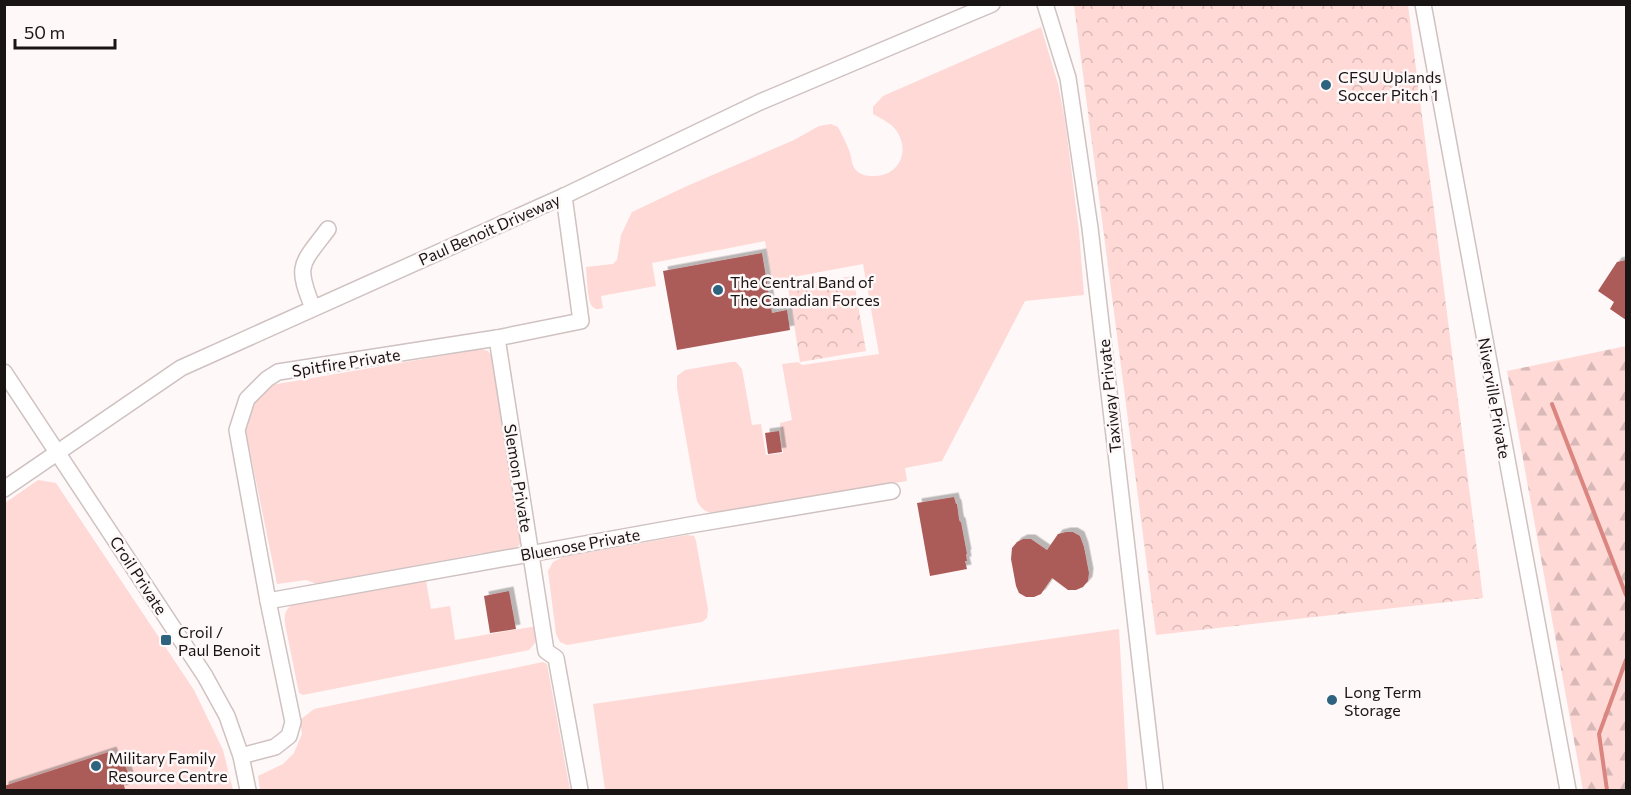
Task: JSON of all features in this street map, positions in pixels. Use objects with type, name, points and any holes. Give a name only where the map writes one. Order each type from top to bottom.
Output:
[{"type":"street","name":"Paul Benoit Driveway","points":[[4,489],[181,368],[564,196],[760,102],[992,4]]},
{"type":"street","name":"Taxiway Private","points":[[1045,4],[1068,78],[1089,228],[1110,453],[1155,790]]},
{"type":"street","name":"Niverville Private","points":[[1423,4],[1568,790]]},
{"type":"street","name":"Spitfire Private","points":[[242,756],[275,747],[290,736],[293,722],[237,430],[247,399],[267,379],[278,372],[498,338],[580,321],[564,196]]},
{"type":"street","points":[[313,308],[302,278],[302,269],[306,258],[327,229]]},
{"type":"street","name":"Slemon Private","points":[[498,338],[546,651],[556,658],[580,790]]},
{"type":"street","name":"Croil Private","points":[[4,372],[205,676],[226,716],[242,756],[248,790]]},
{"type":"street","name":"Bluenose Private","points":[[268,601],[681,526],[892,491]]},
{"type":"green space","points":[[1074,5],[1408,5],[1483,598],[1156,635]]},
{"type":"green space","points":[[1041,27],[1058,84],[1065,120],[1079,231],[1084,295],[1025,301],[942,461],[905,468],[907,481],[719,513],[712,513],[704,509],[697,501],[677,388],[677,376],[685,370],[736,362],[742,369],[752,425],[761,424],[766,455],[783,453],[780,423],[792,420],[782,364],[798,362],[802,365],[879,354],[863,264],[772,281],[765,241],[652,263],[656,286],[601,296],[603,308],[598,309],[591,304],[586,267],[613,264],[617,260],[621,235],[632,212],[794,140],[819,126],[831,124],[838,127],[849,150],[853,166],[860,173],[873,176],[890,172],[900,161],[902,146],[894,127],[873,114],[873,107],[883,96]]},
{"type":"green space","points":[[853,276],[866,351],[800,362],[788,287]]},
{"type":"green space","points":[[1626,346],[1626,790],[1583,790],[1507,371]]},
{"type":"green space","points":[[482,349],[491,355],[523,540],[520,545],[505,552],[482,553],[317,584],[306,580],[277,584],[245,427],[251,405],[258,394],[277,384]]},
{"type":"green space","points":[[38,480],[56,483],[194,690],[223,750],[233,790],[5,790],[5,503]]},
{"type":"green space","points":[[687,535],[694,536],[696,541],[708,609],[707,618],[702,622],[567,645],[560,642],[556,634],[548,571],[553,562],[563,557]]},
{"type":"green space","points":[[426,581],[431,609],[450,606],[455,640],[537,626],[535,642],[529,650],[303,695],[299,693],[285,624],[286,612],[290,606]]},
{"type":"green space","points":[[1119,629],[1128,790],[605,790],[593,704]]},
{"type":"green space","points":[[543,662],[547,664],[570,790],[260,790],[258,776],[283,764],[294,753],[302,734],[300,720],[314,709]]},
{"type":"building","name":"The Central Band of The Canadian Forces","points":[[762,253],[772,313],[787,310],[790,330],[677,350],[663,271]]},
{"type":"building","points":[[1626,260],[1626,320],[1610,309],[1614,302],[1598,291],[1617,262]]},
{"type":"building","points":[[779,431],[782,452],[768,454],[765,433]]},
{"type":"building","points":[[954,497],[967,554],[967,561],[965,561],[967,569],[930,576],[917,503]]},
{"type":"building","points":[[1073,532],[1080,536],[1089,573],[1088,581],[1083,587],[1068,590],[1052,578],[1041,594],[1026,597],[1019,593],[1011,559],[1012,548],[1023,539],[1031,539],[1047,550],[1058,534]]},
{"type":"building","points":[[509,591],[516,629],[490,633],[484,596]]},
{"type":"building","name":"Military Family Resource Centre","points":[[112,751],[116,761],[123,759],[129,776],[122,779],[125,789],[4,790],[4,786]]},
{"type":"waterway","points":[[1552,404],[1626,595]]},
{"type":"waterway","points":[[1607,790],[1599,734],[1626,660]]},
{"type":"place","name":"CFSU Uplands Soccer Pitch 1","points":[[1326,85]]},
{"type":"place","name":"The Central Band of The Canadian Forces","points":[[718,290]]},
{"type":"place","name":"Croil / Paul Benoit","points":[[166,640]]},
{"type":"place","name":"Long Term Storage","points":[[1332,700]]},
{"type":"place","name":"Military Family Resource Centre","points":[[96,766]]}]
